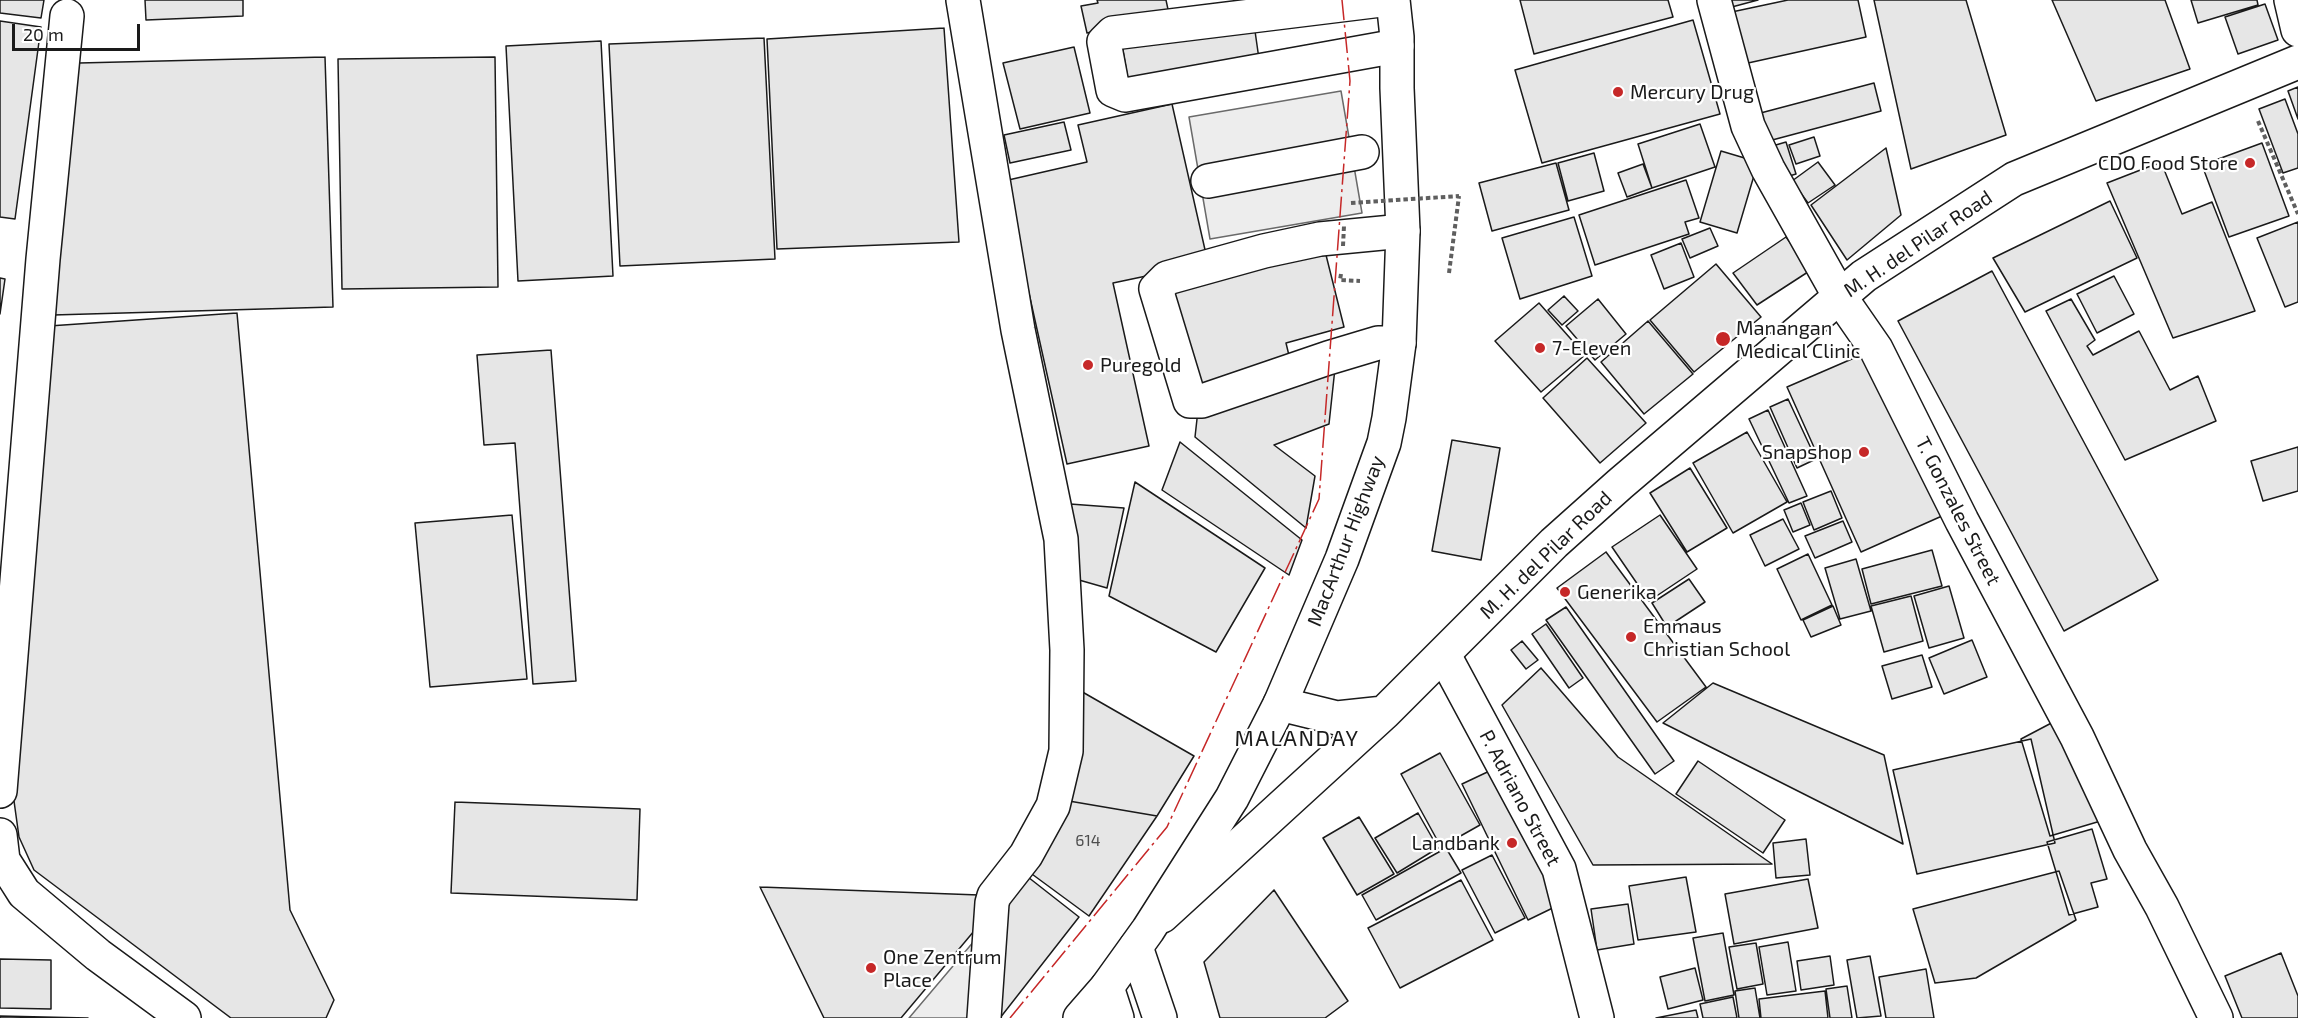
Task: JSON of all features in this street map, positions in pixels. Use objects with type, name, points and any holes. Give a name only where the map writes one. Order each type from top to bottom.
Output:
[{"type":"main road","points":[[963,0],[1018,330],[1061,539],[1067,650],[1066,751],[1053,806],[1026,855],[994,896],[984,1018]]},
{"type":"main road","points":[[1380,0],[1113,33],[1104,42],[1113,90],[1125,95],[1397,46]]},
{"type":"main road","name":"MacArthur Highway","points":[[1080,1018],[1107,987],[1142,938],[1232,798],[1280,704],[1342,559],[1384,443],[1399,343],[1403,231],[1397,46],[1393,0]]},
{"type":"main road","name":"T. Gonzales Street","points":[[1714,0],[1748,126],[1768,169],[1840,297],[1876,349],[1962,521],[2077,738],[2130,850],[2162,907],[2216,1018]]},
{"type":"main road","points":[[2291,0],[2298,30]]},
{"type":"main road","points":[[0,791],[42,271],[67,16]]},
{"type":"main road","name":"M. H. del Pilar Road","points":[[1142,938],[1384,713],[1554,543],[1864,276],[2014,179],[2298,62]]},
{"type":"main road","points":[[1208,181],[1362,152]]},
{"type":"main road","points":[[1399,343],[1378,343],[1202,401],[1190,400],[1156,289],[1167,278],[1264,251],[1320,239],[1403,231]]},
{"type":"main road","name":"P. Adriano Street","points":[[1444,655],[1559,869],[1597,1018]]},
{"type":"main road","points":[[1280,704],[1337,718],[1384,713]]},
{"type":"main road","points":[[0,835],[3,860],[24,893],[98,955],[184,1018]]},
{"type":"main road","points":[[1142,938],[1160,1018]]},
{"type":"main road","points":[[1107,987],[1117,1018]]},
{"type":"path","points":[[2244,86],[2298,214]]},
{"type":"path","points":[[1351,203],[1459,196],[1449,273]]},
{"type":"path","points":[[1342,246],[1344,226]]},
{"type":"path","points":[[1340,280],[1360,281]]},
{"type":"shaded area","points":[[1341,91],[1362,213],[1210,239],[1189,117]]},
{"type":"shaded area","points":[[975,940],[976,1018],[909,1018]]},
{"type":"building","points":[[0,0],[44,0],[41,18],[0,13]]},
{"type":"building","points":[[145,0],[243,0],[243,16],[146,20]]},
{"type":"building","points":[[1097,0],[1166,0],[1169,14],[1087,33],[1081,6],[1098,3]]},
{"type":"building","points":[[1520,0],[1668,0],[1673,17],[1534,54]]},
{"type":"building","points":[[1726,0],[1758,0],[1728,8]]},
{"type":"building","points":[[1788,0],[1858,0],[1866,37],[1739,65],[1727,13]]},
{"type":"building","points":[[1874,0],[1966,0],[2006,135],[1911,169]]},
{"type":"building","points":[[2052,0],[2165,0],[2190,69],[2096,101]]},
{"type":"building","points":[[2191,0],[2257,0],[2258,5],[2198,23]]},
{"type":"building","points":[[2265,4],[2278,40],[2238,54],[2225,17]]},
{"type":"building","name":"Mercury Drug","points":[[1693,20],[1720,114],[1542,163],[1515,70]]},
{"type":"building","points":[[0,21],[41,27],[15,219],[0,217]]},
{"type":"building","points":[[1254,24],[1259,59],[1128,80],[1122,45]]},
{"type":"building","points":[[944,28],[959,242],[777,249],[767,39]]},
{"type":"building","points":[[764,38],[775,259],[620,266],[609,44]]},
{"type":"building","points":[[601,41],[613,276],[518,281],[506,46]]},
{"type":"building","points":[[1074,47],[1090,113],[1020,129],[1003,63]]},
{"type":"building","points":[[325,57],[333,307],[53,315],[79,63]]},
{"type":"building","points":[[495,57],[498,287],[342,289],[338,59]]},
{"type":"building","points":[[1874,83],[1881,111],[1761,143],[1753,115]]},
{"type":"building","points":[[2298,87],[2298,119],[2288,91]]},
{"type":"building","points":[[2285,99],[2298,134],[2298,168],[2283,173],[2259,109]]},
{"type":"building","name":"Puregold","points":[[1172,104],[1208,263],[1113,283],[1149,446],[1067,464],[1004,181],[1087,162],[1078,125]]},
{"type":"building","points":[[1064,122],[1071,150],[1010,163],[1004,135]]},
{"type":"building","points":[[1700,124],[1715,167],[1652,188],[1638,144]]},
{"type":"building","points":[[1814,137],[1820,156],[1796,164],[1789,145]]},
{"type":"building","points":[[1786,142],[1796,174],[1779,179],[1769,147]]},
{"type":"building","points":[[2262,143],[2289,216],[2229,237],[2202,165]]},
{"type":"building","points":[[1886,148],[1901,215],[1847,260],[1811,205]]},
{"type":"building","points":[[1721,151],[1758,162],[1737,233],[1700,222]]},
{"type":"building","points":[[1594,153],[1604,191],[1568,201],[1558,163]]},
{"type":"building","points":[[1818,162],[1835,185],[1808,203],[1792,181]]},
{"type":"building","points":[[2161,162],[2182,214],[2212,202],[2255,311],[2173,338],[2107,183]]},
{"type":"building","points":[[1556,163],[1569,210],[1492,231],[1479,183]]},
{"type":"building","points":[[1643,164],[1652,188],[1627,197],[1618,173]]},
{"type":"building","points":[[1686,180],[1699,218],[1685,222],[1689,234],[1595,265],[1579,215]]},
{"type":"building","points":[[2110,201],[2137,258],[2025,312],[1993,258]]},
{"type":"building","points":[[1574,217],[1592,276],[1520,299],[1502,238]]},
{"type":"building","points":[[2298,222],[2298,302],[2285,307],[2257,238]]},
{"type":"building","points":[[1710,228],[1718,246],[1690,258],[1682,239]]},
{"type":"building","points":[[1786,237],[1811,270],[1757,305],[1733,273]]},
{"type":"building","points":[[1681,243],[1694,277],[1664,289],[1651,255]]},
{"type":"building","points":[[1325,251],[1344,327],[1286,343],[1292,368],[1200,393],[1170,282]]},
{"type":"building","points":[[1716,264],[1761,317],[1694,372],[1650,320]]},
{"type":"building","points":[[1992,271],[2158,580],[2064,631],[1898,321]]},
{"type":"building","points":[[2114,276],[2134,314],[2097,333],[2077,294]]},
{"type":"building","points":[[0,278],[5,279],[0,314]]},
{"type":"building","points":[[1564,296],[1578,311],[1562,325],[1548,310]]},
{"type":"building","points":[[1598,299],[1626,334],[1595,360],[1566,326]]},
{"type":"building","points":[[2071,299],[2095,340],[2087,346],[2093,355],[2139,331],[2170,390],[2198,376],[2216,421],[2125,460],[2046,311]]},
{"type":"building","name":"7-Eleven","points":[[1539,303],[1585,355],[1541,392],[1495,341]]},
{"type":"building","points":[[237,313],[290,910],[334,1000],[326,1018],[231,1018],[34,870],[19,837],[14,801],[49,326]]},
{"type":"building","points":[[1648,321],[1693,374],[1644,414],[1601,362]]},
{"type":"building","points":[[551,350],[576,681],[533,684],[515,443],[484,445],[477,355]]},
{"type":"building","name":"Snapshop","points":[[1868,352],[1942,516],[1861,552],[1787,387]]},
{"type":"building","points":[[1587,358],[1646,423],[1600,463],[1543,398]]},
{"type":"building","points":[[1336,359],[1329,424],[1274,445],[1315,476],[1306,528],[1195,437],[1198,410]]},
{"type":"building","points":[[1788,399],[1816,459],[1797,468],[1770,407]]},
{"type":"building","points":[[1768,410],[1807,496],[1789,503],[1749,419]]},
{"type":"building","points":[[1747,432],[1787,502],[1733,533],[1693,463]]},
{"type":"building","points":[[1452,440],[1500,448],[1481,560],[1432,551]]},
{"type":"building","points":[[1180,442],[1302,540],[1289,575],[1162,490]]},
{"type":"building","points":[[2298,447],[2298,491],[2263,501],[2251,461]]},
{"type":"building","points":[[1690,468],[1727,528],[1687,552],[1650,493]]},
{"type":"building","points":[[1135,482],[1265,568],[1216,652],[1109,596]]},
{"type":"building","points":[[1831,491],[1842,518],[1814,530],[1803,502]]},
{"type":"building","points":[[1801,503],[1810,525],[1793,532],[1784,510]]},
{"type":"building","points":[[1070,504],[1124,508],[1107,588],[1072,578]]},
{"type":"building","points":[[512,515],[527,679],[430,687],[415,523]]},
{"type":"building","points":[[1660,515],[1697,569],[1649,601],[1612,547]]},
{"type":"building","points":[[1783,519],[1799,549],[1765,566],[1750,535]]},
{"type":"building","points":[[1843,521],[1852,542],[1815,558],[1805,536]]},
{"type":"building","points":[[1932,550],[1942,586],[1871,604],[1862,569]]},
{"type":"building","name":"Emmaus Christian School","points":[[1606,552],[1706,687],[1657,722],[1557,588]]},
{"type":"building","points":[[1808,554],[1832,605],[1801,620],[1777,569]]},
{"type":"building","points":[[1856,559],[1871,611],[1840,619],[1825,568]]},
{"type":"building","points":[[1689,579],[1705,602],[1667,627],[1652,603]]},
{"type":"building","points":[[1949,586],[1964,638],[1929,648],[1914,596]]},
{"type":"building","points":[[1911,596],[1923,641],[1884,652],[1871,606]]},
{"type":"building","points":[[1833,606],[1841,625],[1811,637],[1803,620]]},
{"type":"building","points":[[1566,607],[1674,761],[1655,774],[1546,620]]},
{"type":"building","points":[[1546,624],[1583,678],[1569,688],[1532,634]]},
{"type":"building","points":[[1972,640],[1987,677],[1944,694],[1929,658]]},
{"type":"building","points":[[1522,641],[1538,660],[1526,669],[1511,650]]},
{"type":"building","points":[[1922,655],[1932,687],[1892,699],[1882,666]]},
{"type":"building","points":[[1541,668],[1618,757],[1772,864],[1593,865],[1502,705]]},
{"type":"building","points":[[1713,683],[1884,755],[1903,844],[1663,723]]},
{"type":"building","points":[[1079,690],[1194,756],[1157,816],[1063,800]]},
{"type":"building","points":[[2059,719],[2104,820],[2050,836],[2021,739]]},
{"type":"building","points":[[2031,739],[2055,843],[1917,874],[1893,770]]},
{"type":"building","points":[[1440,753],[1480,825],[1441,847],[1401,774]]},
{"type":"building","points":[[1698,761],[1785,820],[1763,853],[1676,794]]},
{"type":"building","name":"Landbank","points":[[1498,767],[1563,903],[1528,920],[1462,784]]},
{"type":"building","points":[[1063,800],[1157,816],[1089,916],[1021,866]]},
{"type":"building","points":[[455,802],[640,809],[637,900],[451,893]]},
{"type":"building","points":[[1418,813],[1438,848],[1397,873],[1375,838]]},
{"type":"building","points":[[1359,817],[1394,874],[1357,895],[1323,838]]},
{"type":"building","points":[[2092,829],[2107,879],[2091,883],[2098,907],[2069,915],[2047,842]]},
{"type":"building","points":[[1806,839],[1810,875],[1776,878],[1773,843]]},
{"type":"building","points":[[1446,848],[1461,873],[1376,920],[1362,895]]},
{"type":"building","points":[[1492,855],[1525,918],[1495,933],[1462,870]]},
{"type":"building","points":[[1019,870],[1079,917],[1000,1018],[997,897]]},
{"type":"building","points":[[2059,871],[2076,920],[1976,978],[1935,983],[1913,909]]},
{"type":"building","points":[[1686,877],[1696,932],[1638,940],[1629,886]]},
{"type":"building","points":[[1808,879],[1818,928],[1734,944],[1725,894]]},
{"type":"building","points":[[1461,880],[1493,940],[1400,988],[1368,928]]},
{"type":"building","name":"One Zentrum Place","points":[[760,887],[979,895],[985,918],[901,1018],[824,1018]]},
{"type":"building","points":[[1274,890],[1348,1001],[1325,1018],[1220,1018],[1204,962]]},
{"type":"building","points":[[1628,904],[1634,944],[1597,950],[1591,909]]},
{"type":"building","points":[[1723,933],[1734,995],[1705,1001],[1693,938]]},
{"type":"building","points":[[1788,942],[1796,991],[1767,995],[1759,947]]},
{"type":"building","points":[[1756,943],[1763,984],[1737,989],[1729,947]]},
{"type":"building","points":[[2281,953],[2298,996],[2298,1018],[2242,1018],[2225,976]]},
{"type":"building","points":[[1830,956],[1834,985],[1801,990],[1797,961]]},
{"type":"building","points":[[1870,956],[1881,1016],[1857,1018],[1847,960]]},
{"type":"building","points":[[0,959],[51,960],[51,1009],[0,1008]]},
{"type":"building","points":[[1695,968],[1703,1000],[1668,1009],[1660,977]]},
{"type":"building","points":[[1926,969],[1934,1018],[1886,1018],[1879,977]]},
{"type":"building","points":[[1847,986],[1852,1018],[1830,1018],[1826,989]]},
{"type":"building","points":[[1755,988],[1760,1018],[1739,1018],[1735,991]]},
{"type":"building","points":[[1825,991],[1828,1018],[1761,1018],[1759,999]]},
{"type":"building","points":[[1733,997],[1737,1018],[1703,1018],[1700,1004]]},
{"type":"building","points":[[1696,1010],[1698,1018],[1656,1018]]},
{"type":"building","points":[[0,1016],[88,1018],[0,1018]]},
{"type":"power","points":[[1010,1018],[1167,827],[1319,499],[1350,81],[1342,0]]},
{"type":"place","name":"Mercury Drug","points":[[1618,92]]},
{"type":"place","name":"CDO Food Store","points":[[2250,163]]},
{"type":"place","name":"Manangan Medical Clinic","points":[[1723,339]]},
{"type":"place","name":"7-Eleven","points":[[1540,348]]},
{"type":"place","name":"Puregold","points":[[1088,365]]},
{"type":"place","name":"Snapshop","points":[[1864,452]]},
{"type":"place","name":"Generika","points":[[1565,592]]},
{"type":"place","name":"Emmaus Christian School","points":[[1631,637]]},
{"type":"place","name":"Landbank","points":[[1512,843]]},
{"type":"place","name":"One Zentrum Place","points":[[871,968]]},
{"type":"district","name":"MALANDAY","points":[[1297,739]]}]
